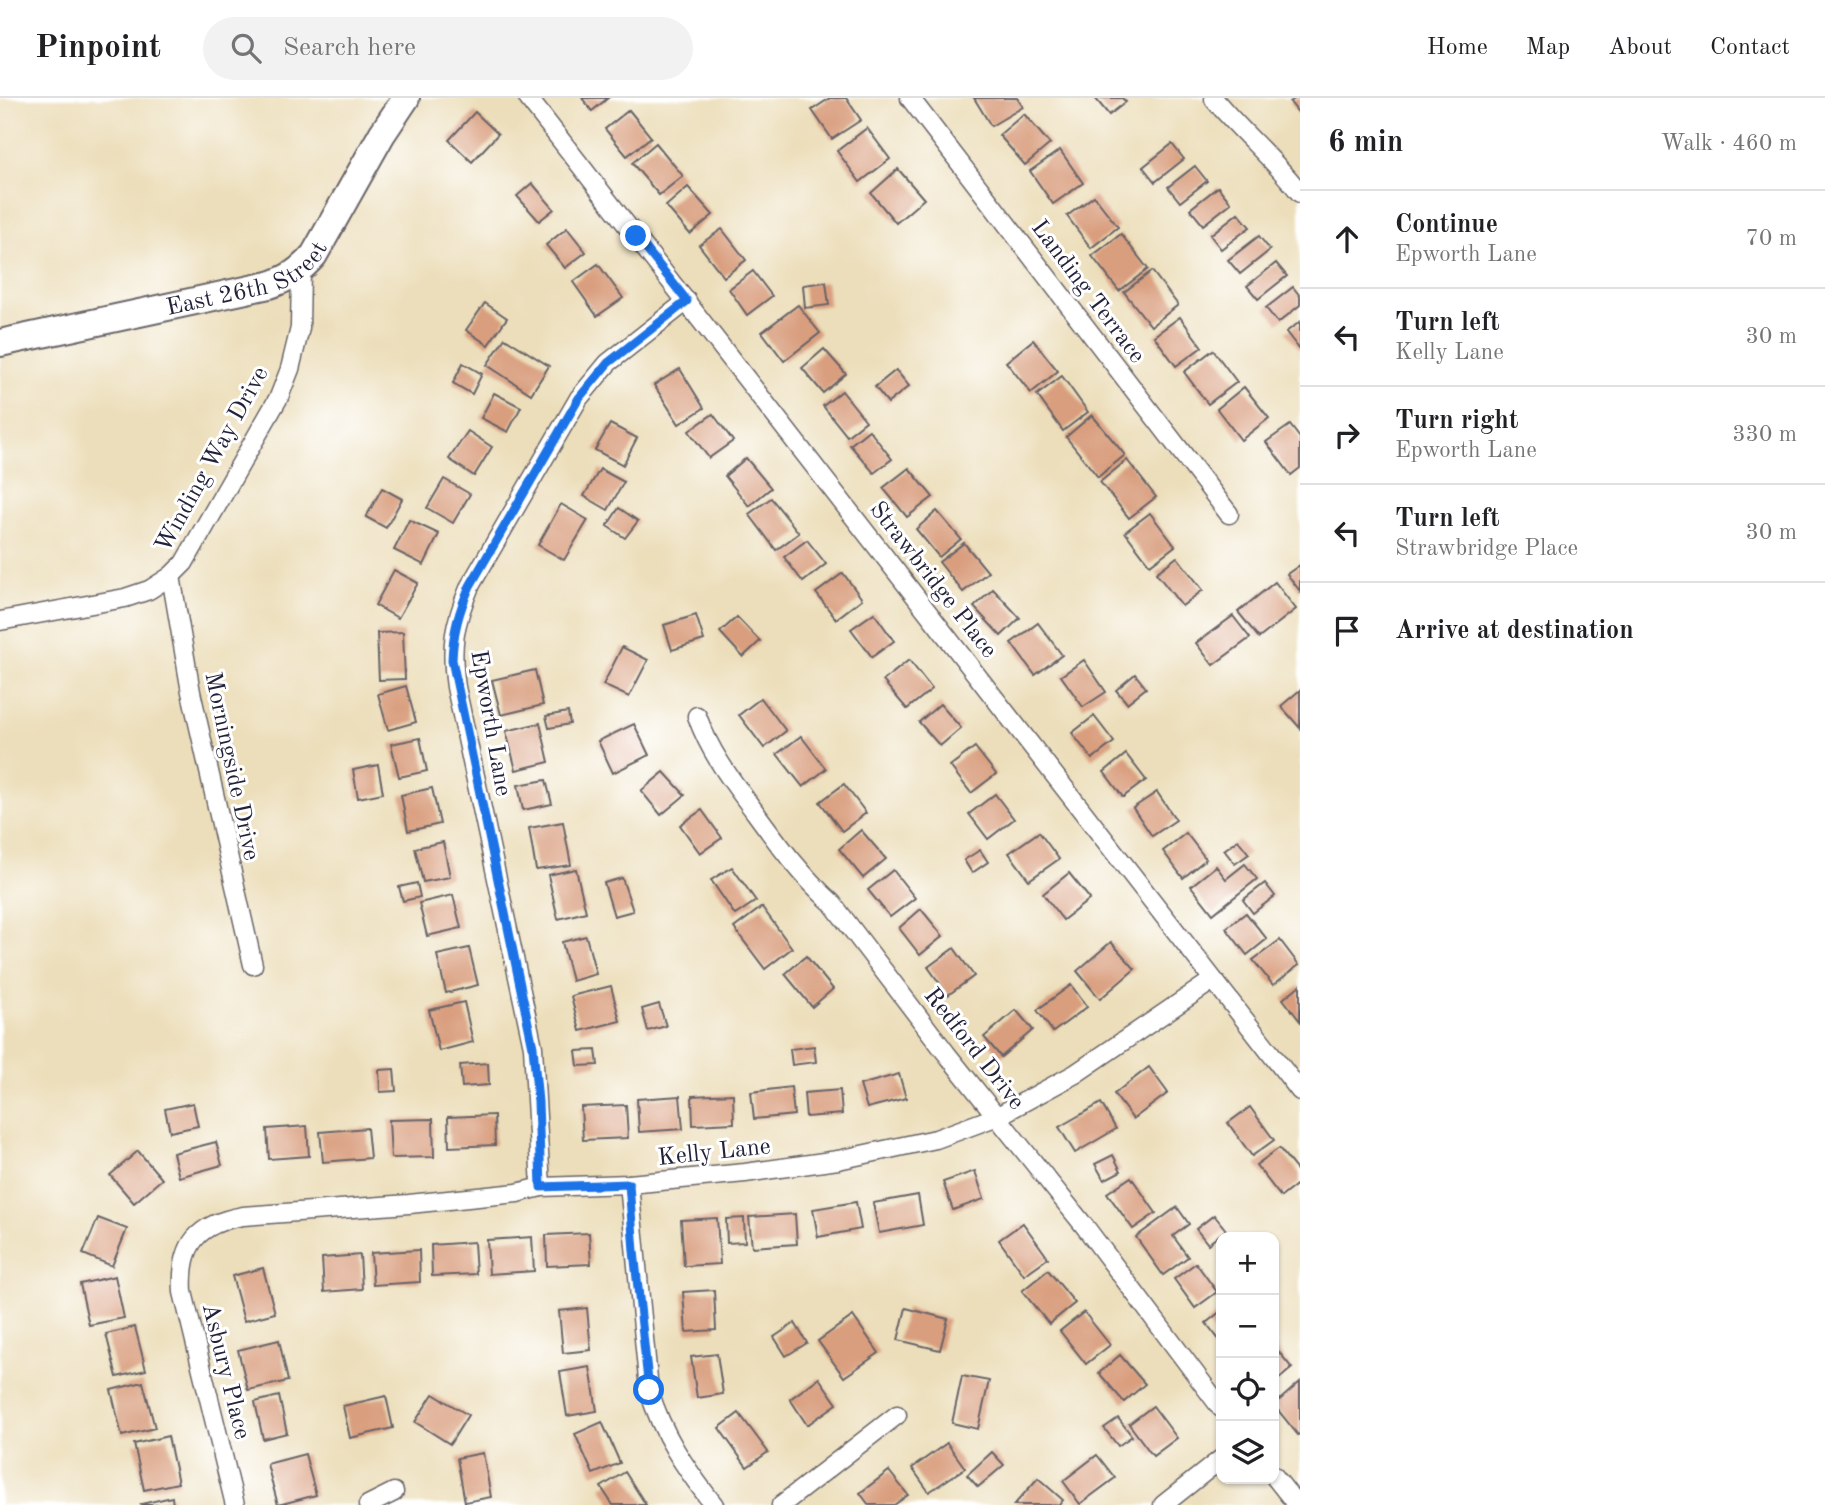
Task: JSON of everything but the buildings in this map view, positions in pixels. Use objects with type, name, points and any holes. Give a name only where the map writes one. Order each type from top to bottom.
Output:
[{"type":"street","name":"East 26th Street","points":[[0,343],[287,279],[301,270],[314,255],[406,98]]},
{"type":"street","name":"Strawbridge Place","points":[[528,98],[1300,1091]]},
{"type":"street","name":"Landing Terrace","points":[[910,98],[1229,514]]},
{"type":"street","points":[[1214,99],[1238,128],[1273,159],[1300,193]]},
{"type":"street","name":"Winding Way Drive","points":[[0,621],[125,598],[149,590],[171,576],[184,563],[279,397],[290,369],[300,328],[301,270]]},
{"type":"street","name":"Epworth Lane","points":[[541,1187],[533,1047],[456,687],[452,660],[453,634],[459,610],[470,586],[579,398],[608,363],[687,301]]},
{"type":"street","name":"Morningside Drive","points":[[171,576],[191,692],[253,965]]},
{"type":"street","name":"Redford Drive","points":[[697,716],[719,763],[792,862],[832,903],[946,1053],[1096,1241],[1216,1401]]},
{"type":"street","name":"Kelly Lane","points":[[188,1248],[206,1226],[223,1219],[243,1216],[409,1204],[517,1193],[541,1187],[629,1184],[745,1173],[838,1160],[936,1139],[998,1116],[1075,1073],[1213,980]]},
{"type":"street","points":[[629,1184],[649,1390],[657,1418],[670,1445],[714,1505]]},
{"type":"street","name":"Asbury Place","points":[[188,1248],[182,1277],[183,1292],[235,1505]]},
{"type":"street","points":[[781,1505],[897,1415]]},
{"type":"street","points":[[1163,1505],[1216,1463]]},
{"type":"street","points":[[1279,1482],[1297,1505]]},
{"type":"street","points":[[368,1505],[394,1492]]},
{"type":"route","points":[[636,236],[687,301],[608,363],[579,398],[470,586],[459,610],[453,634],[452,660],[533,1047],[541,1187],[629,1184],[649,1390]]}]
